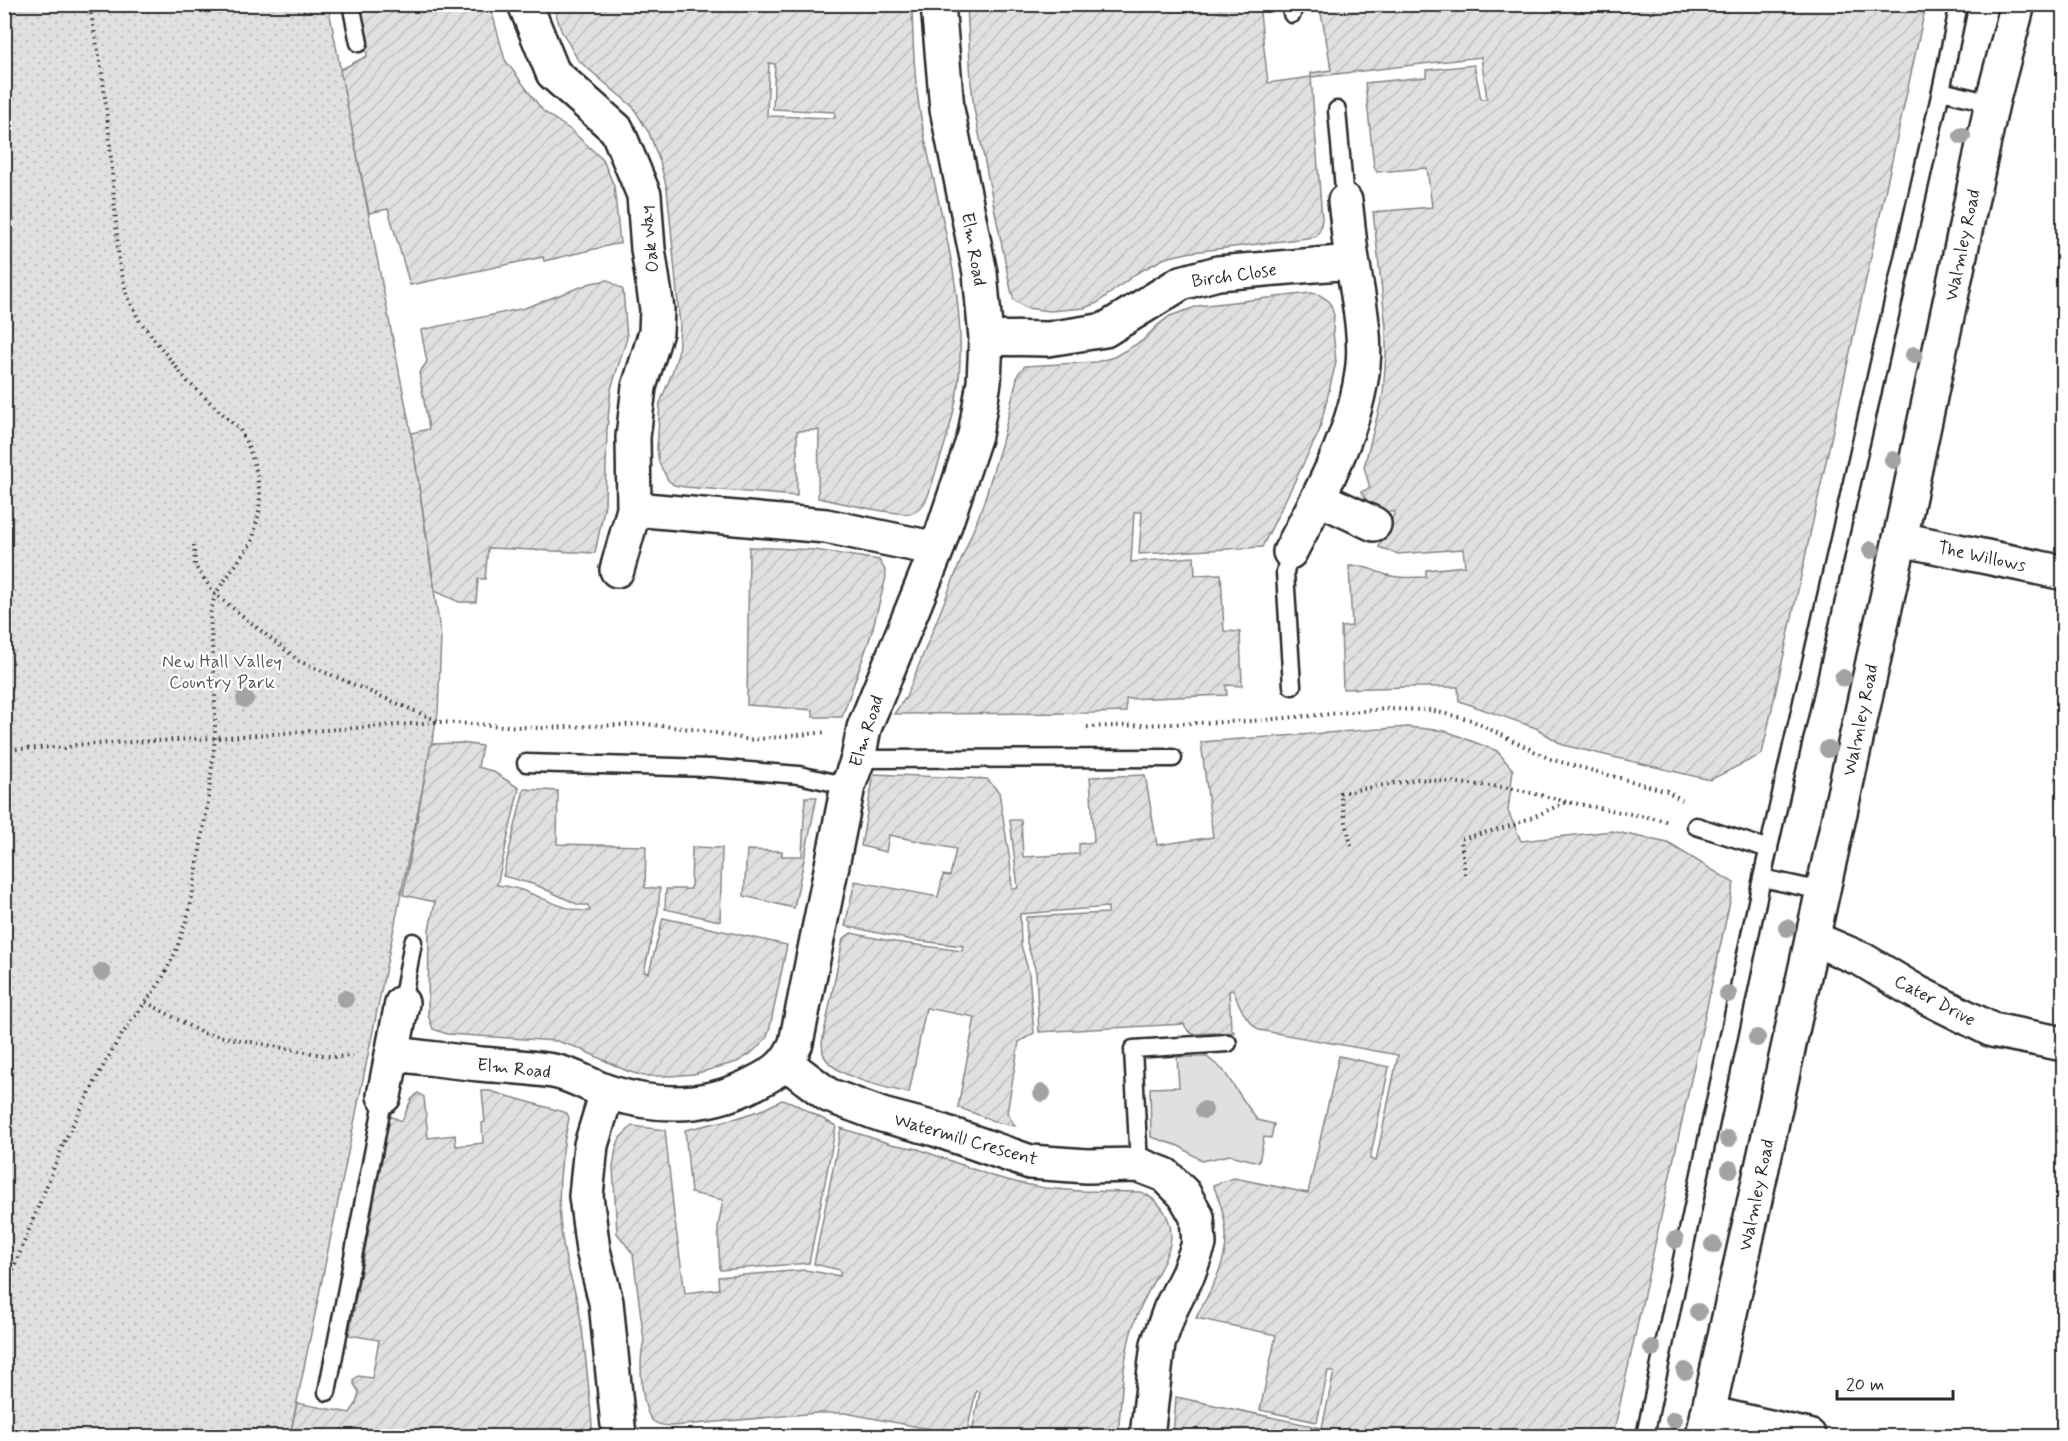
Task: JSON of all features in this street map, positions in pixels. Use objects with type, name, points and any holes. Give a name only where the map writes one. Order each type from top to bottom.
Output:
[{"type":"street","name":"Oak Way","points":[[525,4],[553,73],[617,130],[644,195],[648,249],[657,309],[656,333],[639,387],[633,437],[634,509],[617,570]]},
{"type":"street","name":"Elm Road","points":[[393,1054],[555,1071],[607,1092],[646,1102],[672,1105],[697,1103],[746,1088],[767,1077],[786,1063],[796,1043],[864,728],[938,549],[975,435],[984,382],[986,338],[980,273],[947,109],[938,4]]},
{"type":"street","name":"Walmley Road","points":[[1705,1425],[1900,539],[1992,103],[2018,4]]},
{"type":"street","points":[[1290,552],[1318,498],[1345,436],[1356,402],[1363,364],[1361,318],[1346,201]]},
{"type":"street","name":"Birch Close","points":[[986,338],[1048,339],[1105,330],[1181,283],[1218,273],[1352,261]]},
{"type":"street","points":[[1318,498],[1374,524]]},
{"type":"street","points":[[634,509],[826,526],[938,549]]},
{"type":"street","name":"The Willows","points":[[1900,539],[2064,573]]},
{"type":"street","name":"Cater Drive","points":[[1812,938],[1863,960],[1918,993],[1992,1030],[2064,1044]]},
{"type":"street","points":[[384,1096],[402,1003]]},
{"type":"street","name":"Watermill Crescent","points":[[786,1063],[828,1095],[882,1115],[936,1129],[1030,1162],[1087,1166],[1139,1165],[1165,1175],[1185,1194],[1197,1216],[1198,1244],[1188,1274],[1170,1310],[1158,1344],[1147,1437]]},
{"type":"street","points":[[607,1092],[591,1145],[586,1196],[593,1250],[606,1302],[619,1437]]},
{"type":"street","points":[[1705,1425],[1809,1437]]},
{"type":"lane","points":[[351,4],[359,43]]},
{"type":"lane","points":[[1645,1437],[1762,878],[1959,4]]},
{"type":"lane","points":[[1941,92],[1992,103]]},
{"type":"lane","points":[[1337,110],[1346,201]]},
{"type":"lane","points":[[1290,552],[1285,572],[1292,686]]},
{"type":"lane","points":[[526,763],[723,769],[799,775],[1173,758]]},
{"type":"lane","points":[[1696,826],[1769,849]]},
{"type":"lane","points":[[1762,878],[1822,891]]},
{"type":"lane","points":[[402,1003],[413,942]]},
{"type":"lane","points":[[1139,1165],[1133,1049],[1228,1043]]},
{"type":"lane","points":[[327,1392],[384,1096]]},
{"type":"path","points":[[4,1292],[65,1140],[120,1037],[161,981],[176,951],[190,908],[208,802],[215,738],[215,688],[210,615],[215,594],[252,542],[257,527],[260,494],[256,470],[240,430],[189,382],[139,320],[127,295],[119,262],[102,72],[89,4]]},
{"type":"path","points":[[194,545],[195,566],[215,594],[299,661],[440,722]]},
{"type":"path","points":[[4,750],[55,747],[64,749],[73,745],[215,738]]},
{"type":"path","points":[[1351,846],[1340,793],[1418,779],[1511,788],[1568,802],[1696,826]]},
{"type":"path","points":[[1465,874],[1461,839],[1514,825],[1568,802]]},
{"type":"path","points":[[146,1002],[202,1033],[333,1057],[393,1054]]},
{"type":"green space","name":"New Hall Valley Country Park","points":[[5,5],[328,5],[411,433],[441,637],[438,713],[290,1436],[5,1436]]},
{"type":"green space","points":[[359,5],[490,5],[505,60],[543,111],[572,131],[603,160],[614,186],[620,243],[544,261],[543,257],[410,285],[388,209],[369,213],[340,70],[367,56]]},
{"type":"green space","points":[[553,5],[912,5],[914,62],[919,104],[953,268],[960,329],[958,389],[952,416],[928,495],[917,510],[905,514],[894,513],[818,498],[819,430],[797,431],[797,496],[685,487],[674,485],[668,480],[659,463],[657,449],[660,403],[678,354],[680,326],[667,189],[649,133],[633,107],[578,60],[561,30]],"holes":[[[769,63],[775,64],[773,109],[835,112],[835,118],[767,116]]]},
{"type":"green space","points":[[967,5],[1259,5],[1268,83],[1311,77],[1322,219],[1320,230],[1315,237],[1192,252],[1165,258],[1137,273],[1097,303],[1084,308],[1050,311],[1026,308],[1014,300],[1011,290],[974,109]]},
{"type":"green space","points":[[1319,5],[1926,5],[1762,754],[1710,780],[1563,745],[1536,728],[1459,701],[1458,687],[1343,689],[1341,627],[1352,626],[1349,566],[1392,576],[1426,577],[1426,570],[1465,566],[1463,549],[1398,554],[1379,547],[1395,512],[1375,508],[1361,492],[1370,488],[1364,467],[1383,394],[1386,354],[1386,327],[1373,212],[1432,207],[1427,168],[1377,172],[1374,167],[1365,83],[1426,77],[1426,70],[1474,65],[1481,99],[1487,99],[1481,57],[1311,77],[1311,73],[1331,70]]},
{"type":"green space","points":[[608,280],[623,290],[627,338],[611,389],[607,430],[605,504],[595,553],[488,548],[485,579],[478,579],[476,602],[459,602],[435,591],[411,433],[429,429],[419,373],[427,362],[421,330],[525,308],[591,283]]},
{"type":"green space","points":[[1311,293],[1320,295],[1330,302],[1334,315],[1336,362],[1319,432],[1262,547],[1139,554],[1142,512],[1134,512],[1131,562],[1194,557],[1195,575],[1221,574],[1224,631],[1240,632],[1242,686],[1226,685],[1227,695],[1126,699],[1126,712],[894,714],[906,697],[982,508],[1002,442],[1018,374],[1025,366],[1096,362],[1114,357],[1142,341],[1170,316],[1198,306]]},
{"type":"green space","points":[[749,547],[815,550],[879,560],[885,570],[886,577],[871,635],[842,717],[813,717],[813,710],[747,705]]},
{"type":"green space","points":[[1408,727],[1446,731],[1497,751],[1513,770],[1508,811],[1521,841],[1612,831],[1668,843],[1734,883],[1613,1436],[1173,1436],[1176,1397],[1322,1428],[1334,1372],[1328,1371],[1317,1422],[1260,1410],[1276,1335],[1196,1318],[1220,1268],[1226,1239],[1221,1205],[1213,1185],[1234,1178],[1308,1193],[1339,1056],[1389,1067],[1370,1159],[1376,1161],[1398,1055],[1259,1030],[1246,1017],[1233,990],[1229,991],[1231,1028],[1234,1032],[1193,1034],[1184,1024],[1039,1032],[1036,972],[1027,943],[1026,917],[1108,913],[1108,907],[1020,914],[1021,945],[1029,973],[1034,1033],[1019,1042],[1007,1113],[1015,1126],[996,1122],[958,1107],[975,1017],[926,1008],[909,1093],[861,1080],[836,1069],[823,1053],[822,1043],[843,939],[851,933],[895,942],[962,951],[963,946],[912,940],[845,926],[855,881],[938,897],[943,875],[950,876],[956,849],[889,835],[886,852],[861,846],[874,774],[987,779],[999,792],[1012,889],[1018,888],[1010,820],[1021,820],[1023,857],[1079,854],[1079,844],[1094,842],[1090,777],[1145,775],[1157,845],[1213,837],[1201,742]]},
{"type":"green space","points":[[461,743],[482,746],[478,767],[492,771],[519,788],[497,885],[521,890],[567,908],[590,911],[588,905],[579,905],[536,885],[503,876],[524,789],[558,791],[557,844],[646,846],[645,888],[660,888],[658,912],[644,972],[649,973],[663,918],[787,945],[770,1027],[767,1037],[759,1046],[737,1062],[694,1074],[644,1076],[557,1041],[447,1034],[433,1029],[428,1015],[429,930],[435,902],[403,895],[431,744]]},
{"type":"green space","points":[[805,797],[817,797],[794,908],[744,896],[747,850],[782,851],[782,856],[802,856]]},
{"type":"green space","points":[[692,847],[722,848],[720,921],[665,909],[666,889],[691,889]]},
{"type":"green space","points":[[1177,1057],[1207,1057],[1223,1070],[1257,1120],[1274,1124],[1271,1138],[1264,1137],[1259,1162],[1230,1155],[1202,1161],[1179,1146],[1151,1137],[1150,1088],[1179,1087]]},
{"type":"green space","points":[[482,1091],[490,1091],[567,1113],[569,1118],[562,1154],[559,1209],[563,1246],[581,1320],[593,1436],[290,1436],[297,1403],[350,1413],[356,1404],[359,1392],[354,1379],[358,1376],[372,1378],[379,1340],[349,1335],[390,1116],[402,1121],[411,1100],[418,1093],[424,1097],[428,1138],[455,1135],[456,1146],[483,1143],[482,1123],[485,1122]]},
{"type":"green space","points":[[782,1100],[791,1102],[836,1126],[809,1263],[720,1270],[718,1227],[723,1200],[691,1193],[685,1130],[737,1118]]},
{"type":"green space","points":[[632,1126],[665,1130],[685,1293],[719,1289],[718,1277],[805,1270],[840,1276],[840,1270],[814,1264],[841,1128],[891,1144],[918,1149],[992,1176],[1019,1183],[1079,1191],[1141,1192],[1149,1196],[1166,1214],[1171,1239],[1160,1269],[1139,1310],[1130,1336],[1123,1373],[1118,1436],[971,1436],[980,1392],[976,1391],[966,1436],[845,1413],[817,1413],[672,1426],[653,1421],[645,1405],[643,1394],[641,1370],[644,1341],[633,1254],[617,1233],[613,1167],[620,1138]]}]
